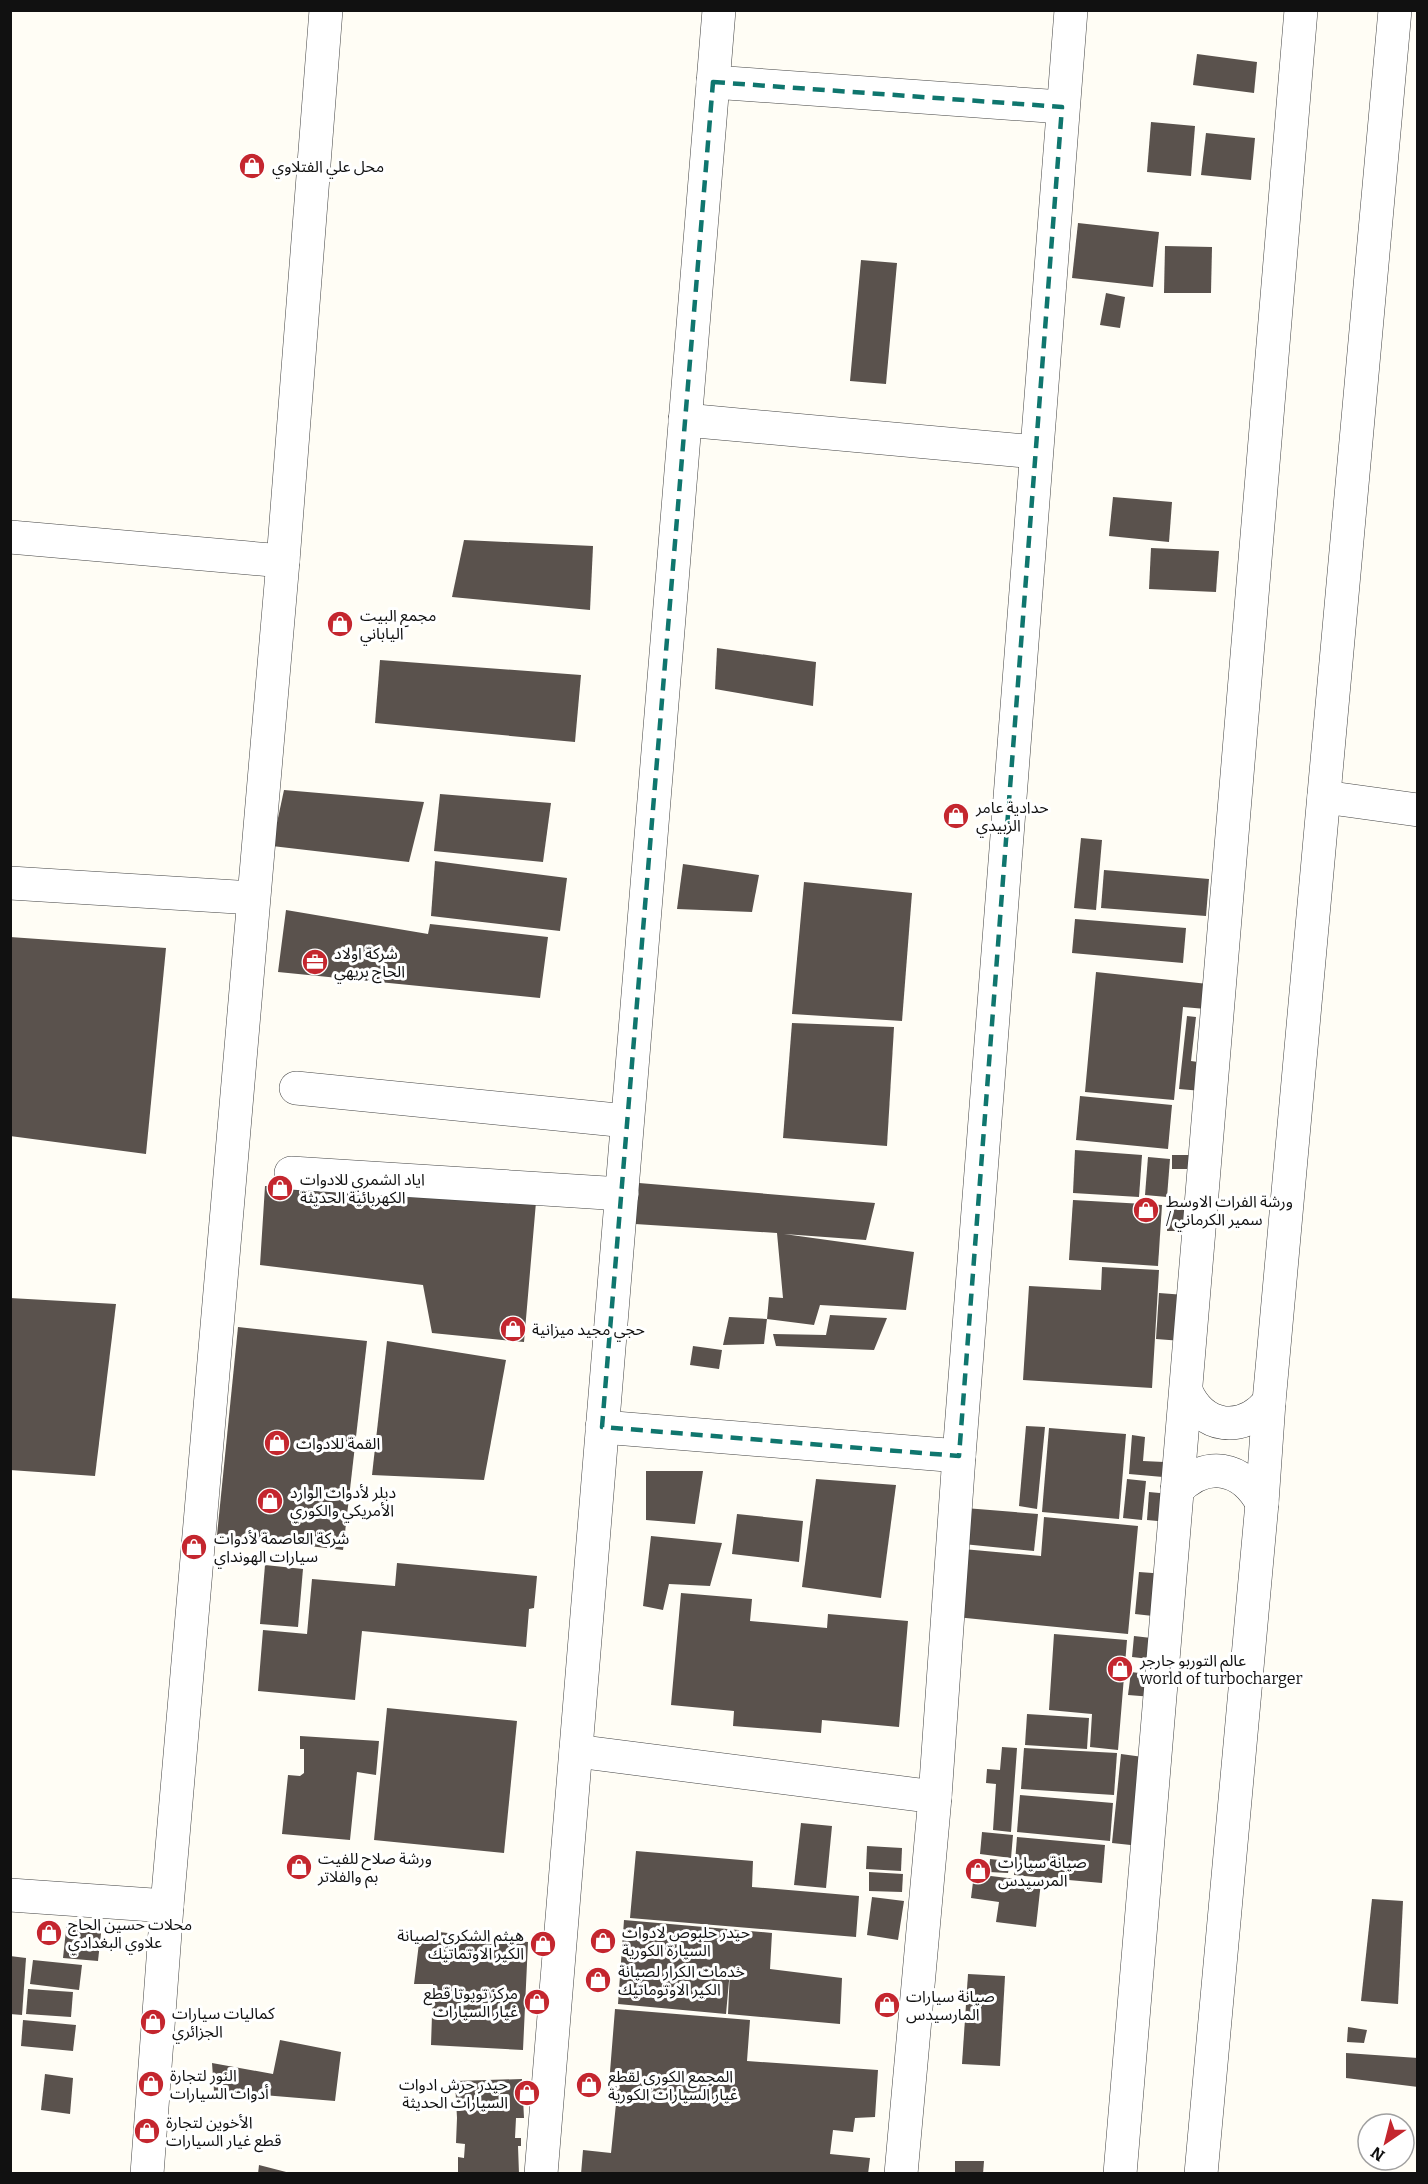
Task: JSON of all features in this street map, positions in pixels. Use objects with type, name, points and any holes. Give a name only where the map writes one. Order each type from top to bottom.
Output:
[{"type":"street","points":[[147,2174],[167,1906],[283,561],[326,10]]},
{"type":"street","points":[[541,2174],[719,10]]},
{"type":"street","points":[[901,2174],[934,1797],[1071,10]]},
{"type":"street","points":[[1120,2174],[1301,10]]},
{"type":"street","points":[[1201,2174],[1324,797],[1402,21]]},
{"type":"street","points":[[713,82],[1062,107]]},
{"type":"street","points":[[685,420],[1036,452]]},
{"type":"street","points":[[10,537],[283,561]]},
{"type":"street","points":[[1324,797],[1418,810]]},
{"type":"street","points":[[10,883],[253,898]]},
{"type":"street","points":[[296,1088],[627,1121]]},
{"type":"street","points":[[291,1173],[622,1194]]},
{"type":"street","points":[[1186,1391],[1191,1403],[1200,1413],[1211,1420],[1224,1423],[1249,1420],[1269,1402]]},
{"type":"street","points":[[602,1427],[959,1456]]},
{"type":"street","points":[[1177,1490],[1197,1474],[1223,1471],[1236,1474],[1246,1482],[1256,1491],[1262,1503]]},
{"type":"street","points":[[576,1751],[934,1797]]},
{"type":"street","points":[[10,1895],[167,1906]]},
{"type":"highlighted area","points":[[713,82],[1062,107],[959,1456],[602,1427]]},
{"type":"building","points":[[1197,54],[1257,62],[1254,93],[1193,85]]},
{"type":"building","points":[[1151,122],[1195,126],[1191,176],[1147,172]]},
{"type":"building","points":[[1206,133],[1255,138],[1251,180],[1201,175]]},
{"type":"building","points":[[1078,223],[1159,232],[1153,287],[1072,278]]},
{"type":"building","points":[[1165,246],[1212,247],[1211,293],[1164,293]]},
{"type":"building","points":[[861,260],[897,263],[886,384],[850,381]]},
{"type":"building","points":[[1106,293],[1125,297],[1120,328],[1100,325]]},
{"type":"building","points":[[1113,497],[1172,502],[1169,542],[1109,536]]},
{"type":"building","points":[[464,540],[593,546],[590,610],[452,597]]},
{"type":"building","points":[[1151,548],[1219,551],[1216,592],[1149,589]]},
{"type":"building","points":[[717,648],[816,662],[813,706],[715,689]]},
{"type":"building","points":[[380,660],[581,675],[575,742],[375,723]]},
{"type":"building","points":[[284,790],[424,802],[409,862],[272,846]]},
{"type":"building","points":[[440,794],[551,803],[543,862],[434,851]]},
{"type":"building","points":[[1081,838],[1102,840],[1096,910],[1074,908]]},
{"type":"building","points":[[435,861],[567,878],[560,931],[431,916]]},
{"type":"building","points":[[683,864],[759,875],[752,912],[677,909]]},
{"type":"building","points":[[1104,870],[1209,879],[1206,916],[1101,908]]},
{"type":"building","points":[[804,882],[912,893],[902,1021],[792,1014]]},
{"type":"building","points":[[286,910],[428,934],[430,924],[548,937],[540,998],[278,972]]},
{"type":"building","points":[[1075,919],[1186,928],[1183,963],[1072,953]]},
{"type":"building","points":[[10,937],[166,948],[146,1154],[10,1136]]},
{"type":"building","points":[[1096,972],[1208,984],[1206,1009],[1183,1007],[1174,1100],[1085,1092]]},
{"type":"building","points":[[1187,1016],[1196,1017],[1191,1061],[1205,1063],[1202,1091],[1179,1089]]},
{"type":"building","points":[[792,1023],[894,1027],[887,1146],[783,1138]]},
{"type":"building","points":[[1080,1096],[1172,1105],[1168,1149],[1076,1140]]},
{"type":"building","points":[[1075,1150],[1142,1155],[1139,1197],[1073,1193]]},
{"type":"building","points":[[1172,1155],[1192,1155],[1192,1169],[1172,1169]]},
{"type":"building","points":[[1148,1157],[1170,1159],[1167,1197],[1145,1195]]},
{"type":"building","points":[[639,1183],[875,1203],[866,1240],[784,1234],[914,1252],[906,1310],[820,1305],[814,1325],[767,1319],[769,1297],[783,1298],[777,1233],[635,1224]]},
{"type":"building","points":[[265,1186],[536,1202],[524,1342],[432,1333],[423,1285],[260,1265]]},
{"type":"building","points":[[1073,1200],[1162,1205],[1158,1266],[1069,1260]]},
{"type":"building","points":[[1168,1200],[1186,1201],[1185,1231],[1167,1231]]},
{"type":"building","points":[[1102,1267],[1159,1270],[1152,1388],[1023,1380],[1029,1286],[1101,1290]]},
{"type":"building","points":[[1159,1293],[1185,1295],[1182,1341],[1156,1339]]},
{"type":"building","points":[[10,1298],[116,1304],[95,1476],[10,1470]]},
{"type":"building","points":[[830,1315],[887,1318],[874,1350],[776,1346],[773,1334],[826,1335]]},
{"type":"building","points":[[729,1317],[767,1319],[764,1344],[723,1345]]},
{"type":"building","points":[[238,1327],[367,1341],[343,1550],[217,1535]]},
{"type":"building","points":[[387,1341],[506,1360],[484,1480],[372,1475]]},
{"type":"building","points":[[693,1346],[722,1350],[719,1369],[690,1365]]},
{"type":"building","points":[[1026,1426],[1045,1427],[1037,1509],[1019,1506]]},
{"type":"building","points":[[1049,1428],[1126,1434],[1119,1519],[1042,1512]]},
{"type":"building","points":[[1132,1435],[1145,1437],[1143,1461],[1164,1462],[1163,1477],[1129,1474]]},
{"type":"building","points":[[646,1471],[703,1471],[695,1524],[646,1520]]},
{"type":"building","points":[[816,1479],[896,1485],[881,1598],[802,1587]]},
{"type":"building","points":[[1127,1479],[1146,1481],[1142,1520],[1123,1518]]},
{"type":"building","points":[[1149,1492],[1170,1494],[1168,1522],[1147,1520]]},
{"type":"building","points":[[965,1508],[1038,1514],[1034,1551],[963,1544]]},
{"type":"building","points":[[737,1514],[803,1521],[799,1562],[732,1554]]},
{"type":"building","points":[[1044,1517],[1138,1526],[1128,1634],[956,1617],[963,1549],[1041,1556]]},
{"type":"building","points":[[651,1536],[722,1543],[710,1586],[669,1584],[663,1610],[643,1606]]},
{"type":"building","points":[[397,1563],[537,1576],[534,1608],[529,1609],[526,1647],[362,1631],[355,1700],[258,1691],[263,1630],[307,1634],[312,1579],[395,1586]]},
{"type":"building","points":[[265,1565],[303,1569],[298,1627],[260,1624]]},
{"type":"building","points":[[1139,1572],[1166,1574],[1162,1617],[1135,1614]]},
{"type":"building","points":[[681,1593],[752,1599],[750,1621],[827,1628],[828,1614],[908,1621],[899,1727],[822,1720],[821,1733],[733,1726],[734,1711],[671,1705]]},
{"type":"building","points":[[1054,1634],[1127,1640],[1118,1750],[1090,1747],[1092,1714],[1049,1710]]},
{"type":"building","points":[[1134,1636],[1160,1639],[1158,1660],[1132,1657]]},
{"type":"building","points":[[1131,1672],[1155,1675],[1153,1697],[1128,1695]]},
{"type":"building","points":[[387,1708],[517,1721],[504,1853],[374,1840]]},
{"type":"building","points":[[1027,1714],[1089,1718],[1087,1749],[1025,1745]]},
{"type":"building","points":[[300,1736],[379,1741],[376,1775],[357,1772],[350,1840],[282,1834],[288,1775],[300,1776],[304,1773],[304,1749],[300,1749]]},
{"type":"building","points":[[1002,1747],[1017,1748],[1011,1832],[993,1830],[996,1784],[986,1783],[987,1769],[1000,1770]]},
{"type":"building","points":[[1024,1748],[1117,1753],[1114,1795],[1021,1789]]},
{"type":"building","points":[[1121,1754],[1143,1757],[1140,1846],[1112,1843]]},
{"type":"building","points":[[1020,1795],[1113,1803],[1110,1841],[1017,1832]]},
{"type":"building","points":[[801,1823],[832,1826],[826,1888],[794,1885]]},
{"type":"building","points":[[982,1832],[1013,1835],[1011,1858],[980,1854]]},
{"type":"building","points":[[1017,1837],[1105,1845],[1102,1883],[1014,1875]]},
{"type":"building","points":[[867,1846],[902,1848],[901,1871],[866,1869]]},
{"type":"building","points":[[636,1851],[753,1861],[752,1887],[859,1896],[856,1937],[630,1918]]},
{"type":"building","points":[[990,1859],[1010,1861],[1008,1873],[989,1872]]},
{"type":"building","points":[[869,1872],[903,1874],[902,1892],[869,1891]]},
{"type":"building","points":[[974,1874],[1041,1882],[1036,1927],[996,1922],[999,1902],[971,1898]]},
{"type":"building","points":[[872,1897],[904,1901],[898,1940],[867,1935]]},
{"type":"building","points":[[1372,1899],[1403,1901],[1398,2004],[1361,2001]]},
{"type":"building","points":[[624,1920],[772,1933],[770,1969],[842,1978],[840,2024],[728,2014],[730,1970],[726,2014],[618,2004]]},
{"type":"building","points":[[67,1921],[102,1924],[98,1961],[63,1958]]},
{"type":"building","points":[[439,1932],[528,1942],[523,2050],[431,2045],[433,1984],[414,1984],[420,1935],[436,1937]]},
{"type":"building","points":[[10,1956],[26,1958],[22,2015],[10,2014]]},
{"type":"building","points":[[33,1960],[82,1965],[79,1990],[30,1984]]},
{"type":"building","points":[[968,1974],[1005,1976],[1000,2066],[962,2064]]},
{"type":"building","points":[[28,1989],[73,1992],[71,2017],[26,2014]]},
{"type":"building","points":[[615,2009],[750,2020],[747,2061],[878,2070],[875,2117],[855,2118],[853,2132],[833,2130],[830,2154],[870,2158],[868,2174],[581,2174],[583,2150],[611,2153],[617,2094],[608,2097]]},
{"type":"building","points":[[23,2020],[76,2025],[73,2051],[21,2046]]},
{"type":"building","points":[[1348,2027],[1367,2030],[1364,2043],[1347,2042]]},
{"type":"building","points":[[280,2040],[341,2052],[335,2101],[214,2091],[212,2063],[273,2074]]},
{"type":"building","points":[[1346,2053],[1418,2058],[1418,2087],[1346,2078]]},
{"type":"building","points":[[45,2074],[73,2078],[70,2114],[41,2110]]},
{"type":"building","points":[[522,2079],[524,2118],[516,2118],[515,2138],[521,2138],[521,2146],[518,2146],[519,2174],[458,2174],[458,2157],[464,2158],[465,2144],[456,2143],[455,2081]]},
{"type":"building","points":[[955,2161],[984,2161],[983,2174],[955,2174]]},
{"type":"building","points":[[259,2165],[290,2173],[290,2174],[258,2174]]},
{"type":"place","name":"محل علي الفتلاوي","points":[[252,166]]},
{"type":"place","name":"مجمع البيت الياباني","points":[[340,624]]},
{"type":"place","name":"حدادية عامر الزبيدي","points":[[956,816]]},
{"type":"place","name":"شركة اولاد الحاج بريهي","points":[[315,962]]},
{"type":"place","name":"اياد الشمري للادوات الكهربائية الحديثة","points":[[280,1188]]},
{"type":"place","name":"ورشة الفرات الاوسط / سمير الكرماني","points":[[1146,1210]]},
{"type":"place","name":"حجي مجيد ميزانية","points":[[513,1329]]},
{"type":"place","name":"القمة للادوات","points":[[277,1443]]},
{"type":"place","name":"ديلر لأدوات الوارد الأمريكي والكوري","points":[[270,1501]]},
{"type":"place","name":"شركة العاصمة لأدوات سيارات الهونداي","points":[[194,1547]]},
{"type":"place","name":"عالم التوربو جارجر world of turbocharger","points":[[1120,1669]]},
{"type":"place","name":"ورشة صلاح للفيت بم والفلاتر","points":[[299,1867]]},
{"type":"place","name":"صيانة سيارات المرسيدس","points":[[978,1871]]},
{"type":"place","name":"محلات حسين الحاج علاوي البغدادي","points":[[49,1933]]},
{"type":"place","name":"حيدر حلبوص لادوات السيارة الكورية","points":[[603,1941]]},
{"type":"place","name":"هيثم الشكري لصيانة الكير الاوتماتيك","points":[[543,1944]]},
{"type":"place","name":"خدمات الكرار لصيانة الكير الاوتوماتيك","points":[[598,1980]]},
{"type":"place","name":"مركز تويوتا قطع غيار السيارات","points":[[537,2002]]},
{"type":"place","name":"صيانة سيارات المارسيدس","points":[[887,2005]]},
{"type":"place","name":"كماليات سيارات الجزائري","points":[[153,2022]]},
{"type":"place","name":"النور لتجارة أدوات السيارات","points":[[151,2084]]},
{"type":"place","name":"المجمع الكوري لقطع غيار السيارات الكورية","points":[[589,2085]]},
{"type":"place","name":"حيدر حرش ادوات السيارات الحديثة","points":[[527,2093]]},
{"type":"place","name":"الأخوين لتجارة قطع غيار السيارات","points":[[147,2131]]}]
